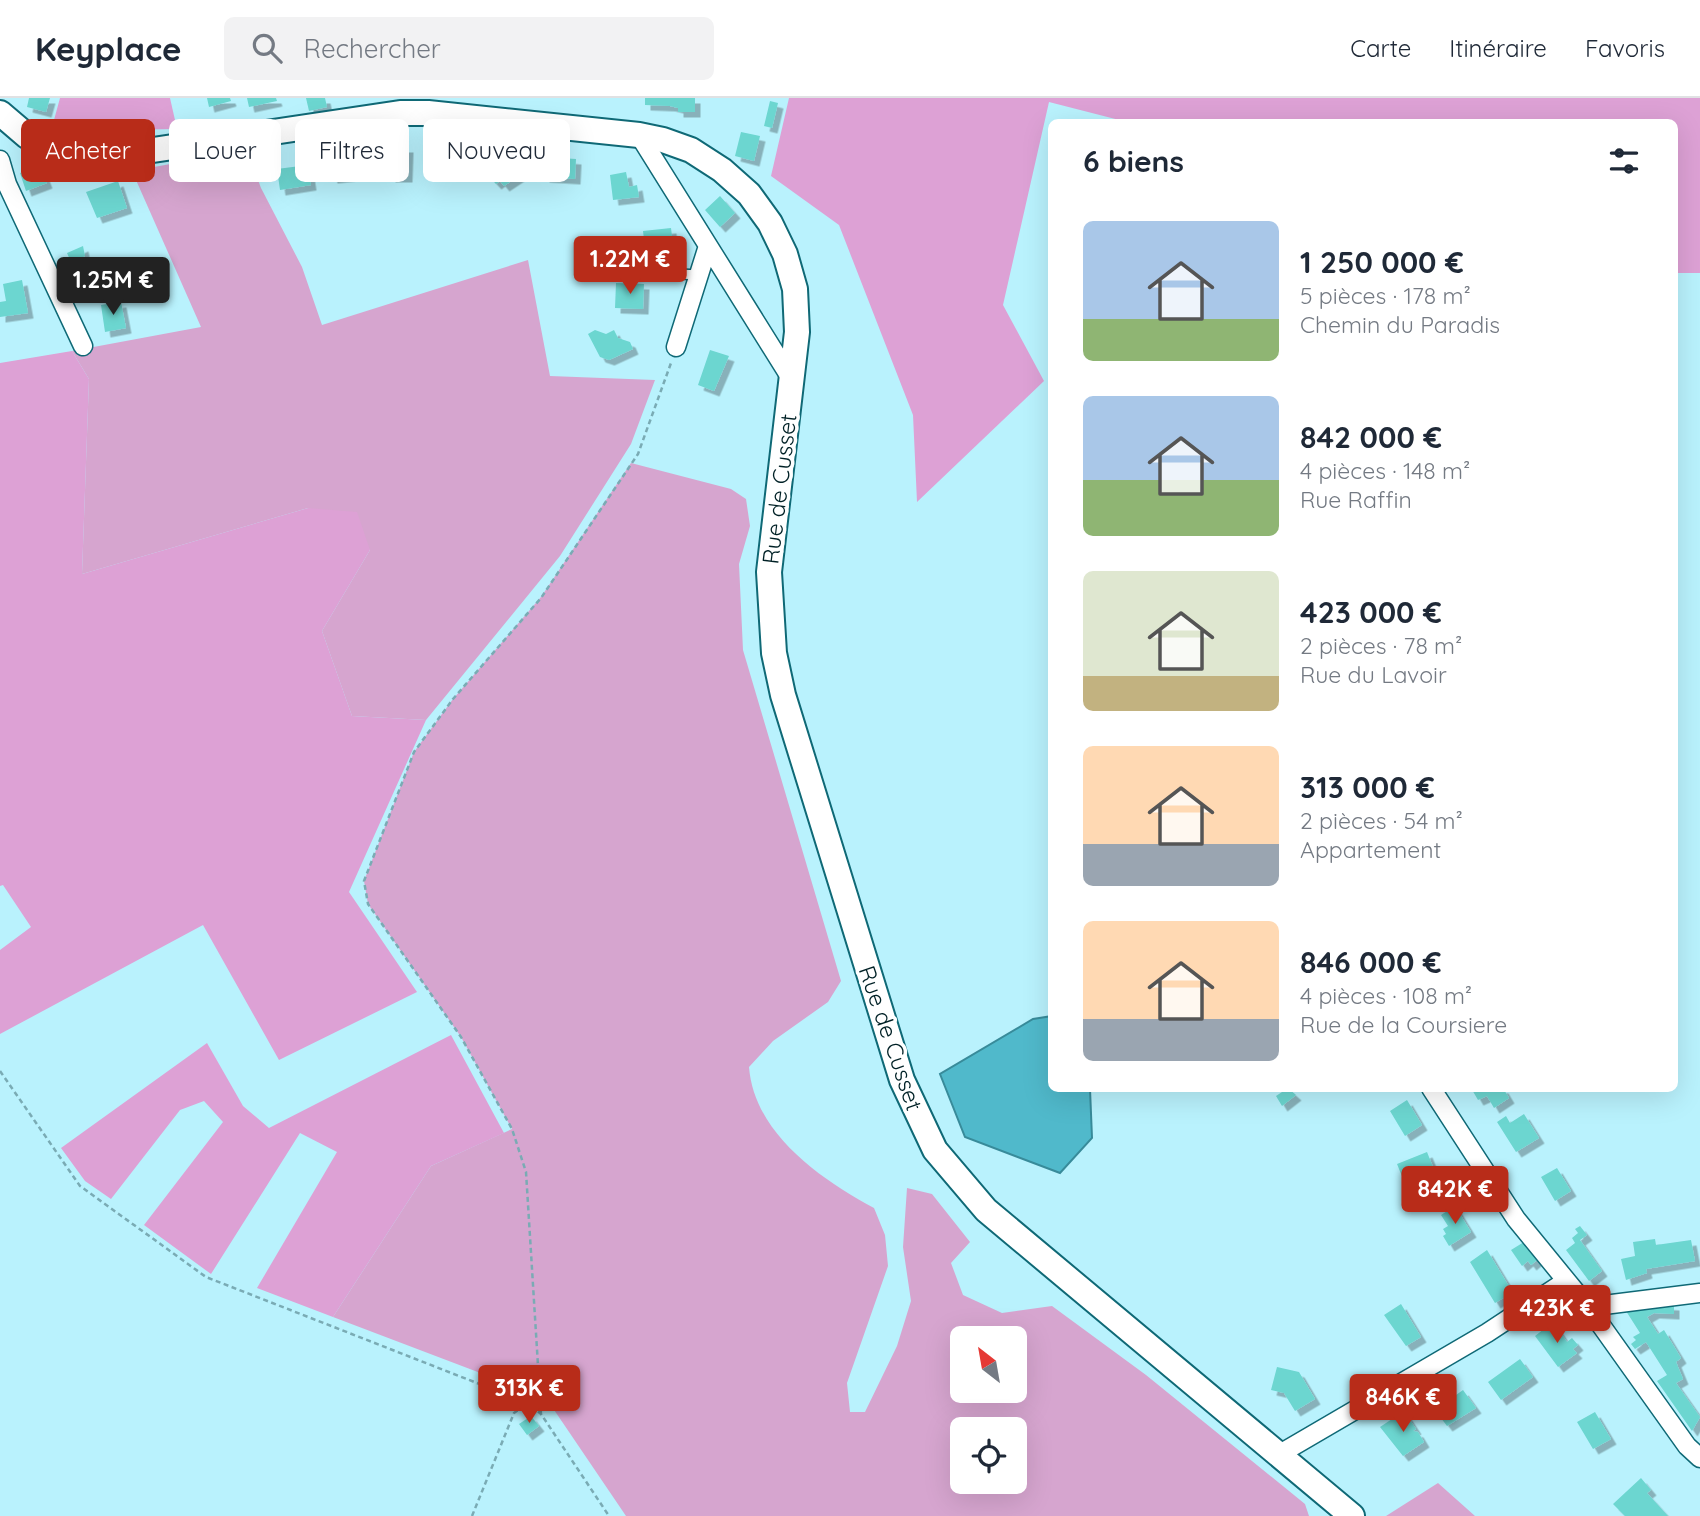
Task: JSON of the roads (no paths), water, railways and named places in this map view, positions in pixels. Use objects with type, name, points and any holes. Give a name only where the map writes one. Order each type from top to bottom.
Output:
[{"type":"street","name":"Rue de Cusset","points":[[1,118],[27,136],[50,147],[106,157],[400,113],[428,113],[639,135],[691,150],[722,170],[748,194],[770,223],[785,254],[795,289],[797,332],[769,572],[774,653],[783,695],[884,1030],[912,1105],[935,1150],[986,1210],[1352,1516]]},
{"type":"street","points":[[639,135],[792,380]]},
{"type":"street","points":[[0,160],[17,206],[83,346]]},
{"type":"street","points":[[676,347],[708,246]]},
{"type":"street","points":[[1434,1092],[1516,1219],[1588,1307],[1687,1446],[1700,1458]]},
{"type":"street","points":[[1278,1455],[1486,1333],[1566,1281]]},
{"type":"street","points":[[1588,1307],[1700,1293]]},
{"type":"lane","points":[[623,271],[699,275]]},
{"type":"water","points":[[1048,1017],[1048,1092],[1090,1092],[1092,1138],[1060,1173],[965,1137],[940,1074],[1033,1019]]}]
